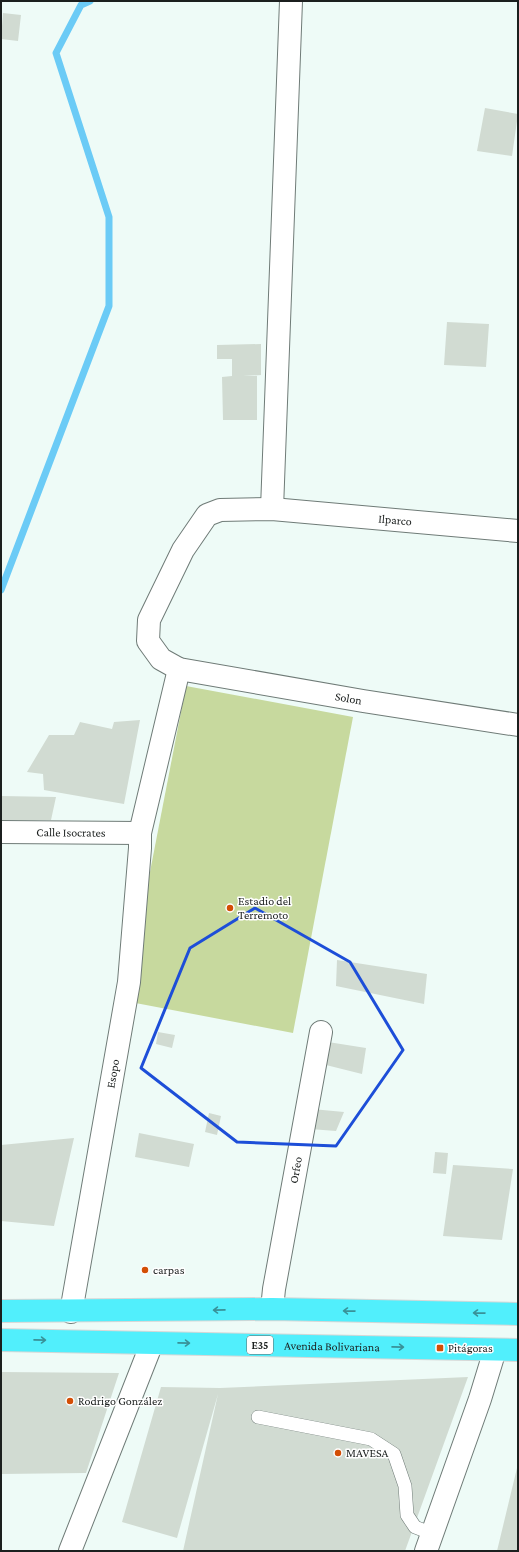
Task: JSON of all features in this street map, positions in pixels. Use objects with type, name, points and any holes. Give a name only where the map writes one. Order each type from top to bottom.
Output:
[{"type":"highway","points":[[1,1311],[71,1312],[272,1309],[518,1314]]},
{"type":"highway","name":"Avenida Bolivariana","points":[[1,1340],[518,1350]]},
{"type":"street","points":[[272,509],[291,1]]},
{"type":"street","name":"Ilparco","points":[[179,669],[161,659],[148,641],[149,620],[183,550],[207,516],[220,510],[272,509],[518,531]]},
{"type":"street","name":"Solon","points":[[179,669],[518,726]]},
{"type":"street","name":"Esopo","points":[[71,1312],[129,982],[140,833],[179,669]]},
{"type":"street","name":"Calle Isocrates","points":[[1,832],[140,833]]},
{"type":"street","name":"Orfeo","points":[[272,1309],[274,1289],[321,1032]]},
{"type":"street","points":[[70,1551],[152,1343]]},
{"type":"street","points":[[430,1543],[480,1399],[495,1350]]},
{"type":"lane","points":[[258,1417],[371,1439],[394,1454],[405,1486],[407,1515],[415,1527],[430,1543]]},
{"type":"highlighted area","points":[[255,908],[350,962],[403,1050],[336,1146],[237,1142],[141,1068],[190,948]]},
{"type":"green space","name":"Estadio del Terremoto","points":[[186,686],[353,717],[293,1033],[125,1001]]},
{"type":"building","points":[[3,13],[21,15],[18,41],[1,39]]},
{"type":"building","points":[[485,108],[518,114],[512,156],[477,151]]},
{"type":"building","points":[[447,322],[489,324],[486,367],[444,365]]},
{"type":"building","points":[[261,344],[261,375],[243,376],[257,376],[257,420],[223,420],[222,377],[232,376],[232,359],[217,359],[217,345]]},
{"type":"building","points":[[140,720],[124,804],[44,790],[43,774],[27,772],[49,735],[74,735],[80,722],[112,729],[114,722]]},
{"type":"building","points":[[1,796],[56,797],[51,820],[1,820]]},
{"type":"building","points":[[337,960],[427,974],[424,1004],[336,986]]},
{"type":"building","points":[[158,1032],[175,1035],[172,1048],[156,1044]]},
{"type":"building","points":[[328,1042],[366,1048],[362,1074],[322,1064]]},
{"type":"building","points":[[312,1109],[344,1112],[336,1131],[310,1129]]},
{"type":"building","points":[[209,1113],[221,1116],[217,1135],[205,1132]]},
{"type":"building","points":[[139,1133],[194,1144],[189,1167],[135,1157]]},
{"type":"building","points":[[74,1138],[54,1226],[1,1221],[1,1145]]},
{"type":"building","points":[[435,1152],[448,1153],[446,1174],[433,1173]]},
{"type":"building","points":[[453,1165],[513,1169],[502,1240],[443,1236]]},
{"type":"building","points":[[1,1372],[119,1373],[86,1473],[1,1474]]},
{"type":"building","points":[[468,1377],[405,1551],[183,1551],[218,1394],[177,1538],[122,1522],[161,1387],[220,1388]]},
{"type":"building","points":[[517,1468],[518,1551],[497,1551]]},
{"type":"waterway","points":[[1,590],[109,306],[109,217],[56,53],[81,5],[90,1]]},
{"type":"place","name":"Estadio del Terremoto","points":[[230,908]]},
{"type":"place","name":"carpas","points":[[145,1270]]},
{"type":"place","name":"Pitágoras","points":[[440,1348]]},
{"type":"place","name":"Rodrigo González","points":[[70,1401]]},
{"type":"place","name":"MAVESA","points":[[338,1453]]}]
